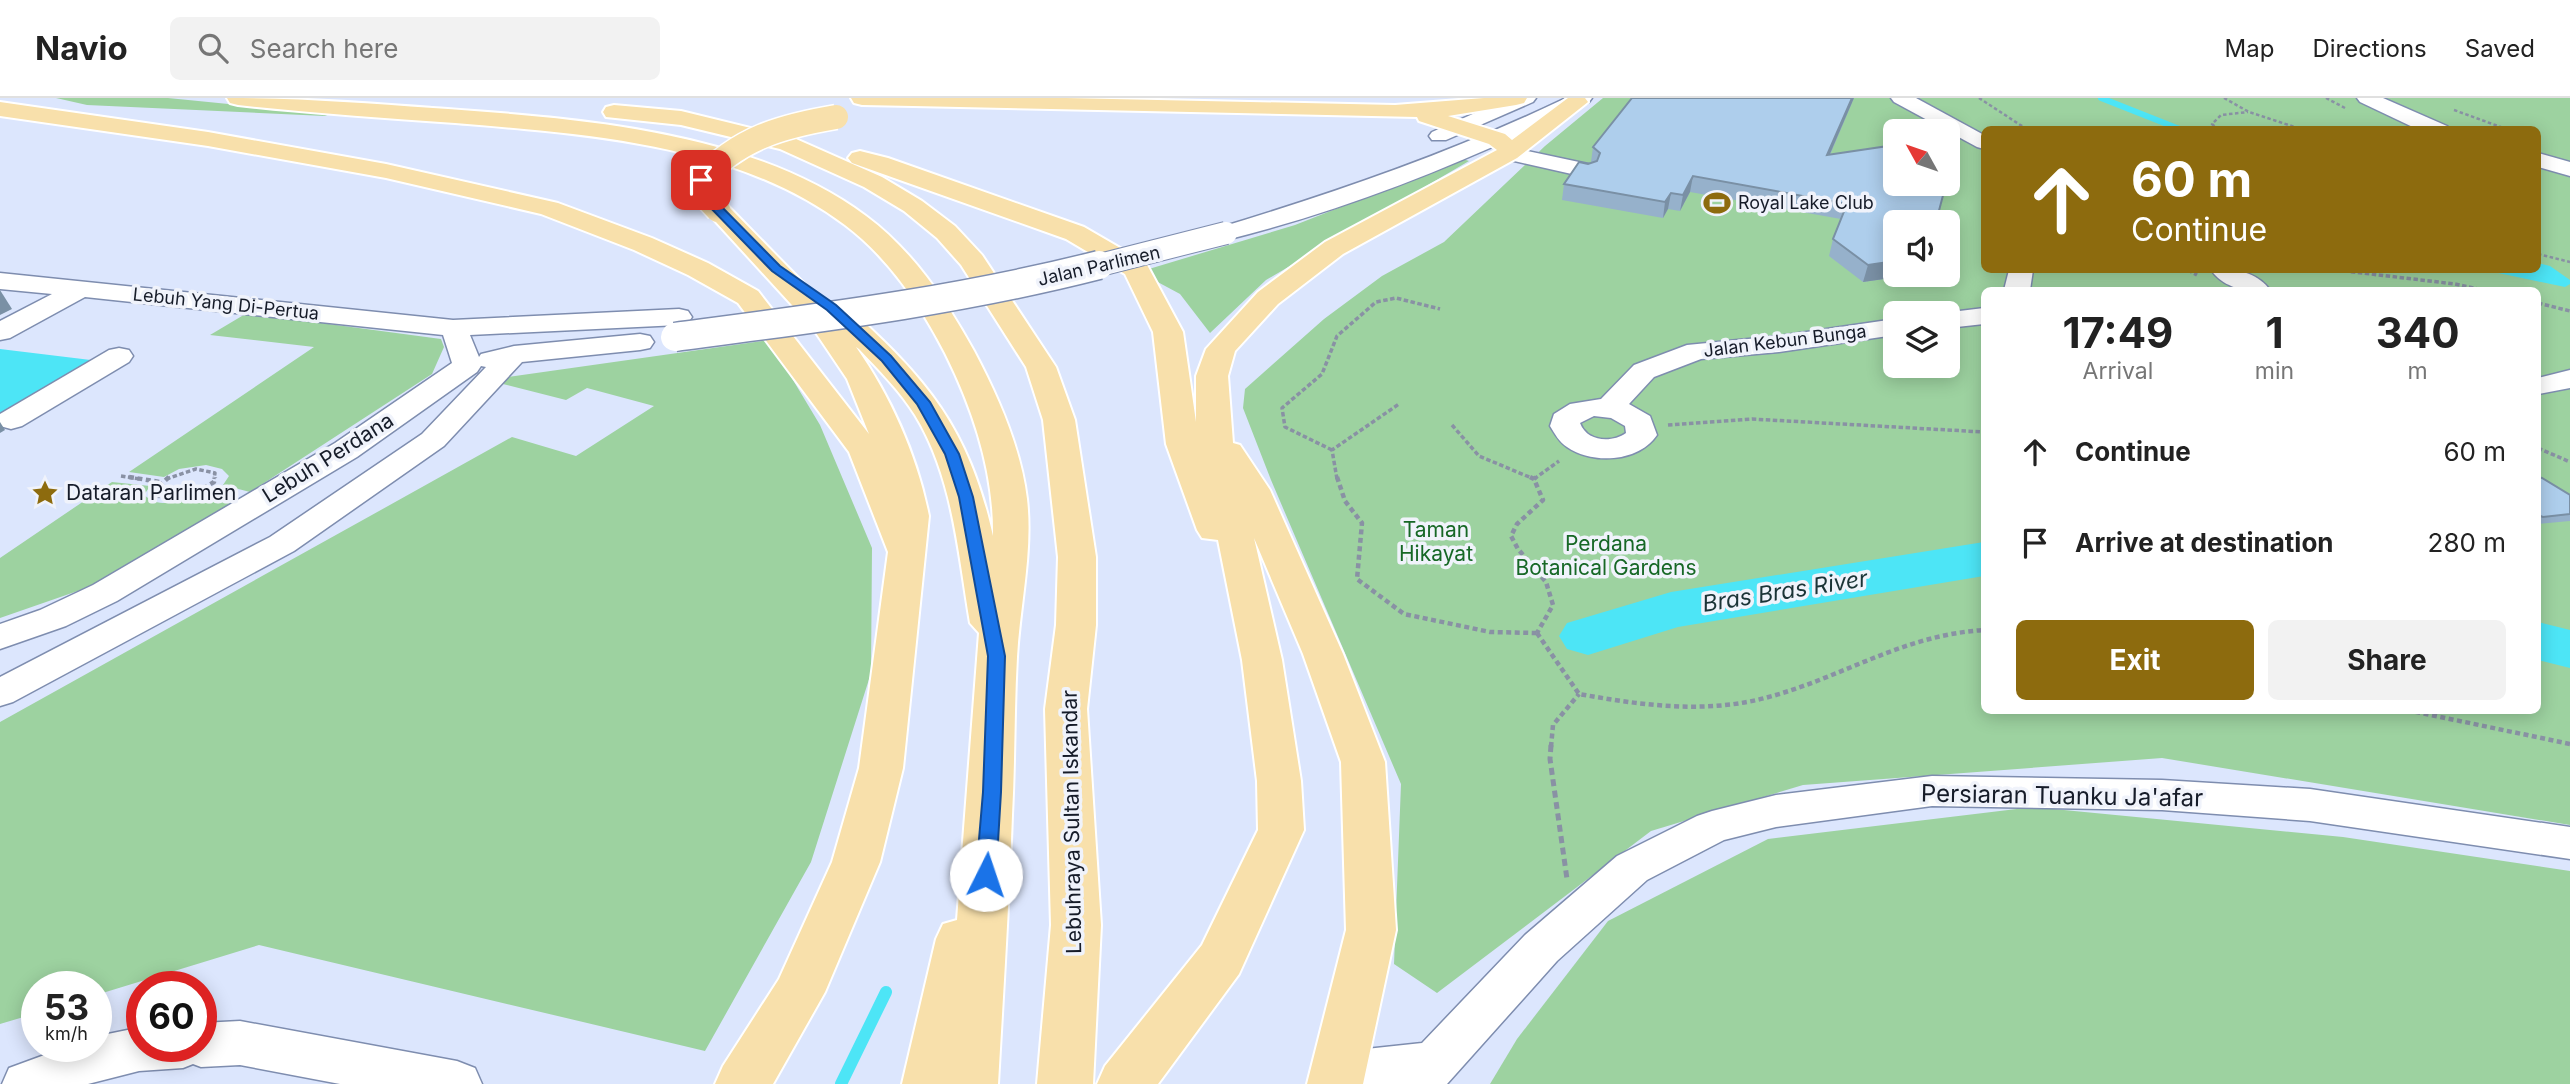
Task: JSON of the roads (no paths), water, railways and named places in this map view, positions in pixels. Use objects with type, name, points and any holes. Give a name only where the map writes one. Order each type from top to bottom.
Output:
[{"type":"main road","name":"Lebuhraya Sultan Iskandar","points":[[454,98],[681,118],[788,144],[873,182],[913,206],[946,232],[972,261],[1041,367],[1059,421],[1077,557],[1076,625],[1066,709],[1076,925],[1065,1084]]},
{"type":"main road","points":[[862,98],[1126,107],[1408,111],[1494,104],[1516,98]]},
{"type":"main road","points":[[1130,1077],[1221,959],[1281,830],[1279,781],[1262,660],[1213,430],[1212,376],[1221,349],[1268,298],[1334,248],[1506,148],[1580,100]]},
{"type":"main road","points":[[743,1084],[799,992],[856,862],[881,768],[911,516],[905,478],[863,379],[823,321],[776,268],[706,197],[701,180],[715,161],[734,147],[778,129],[836,117],[888,110],[1126,107]]},
{"type":"main road","points":[[0,109],[208,139],[386,171],[536,205],[643,244],[698,269],[748,297],[865,451],[908,553]]},
{"type":"main road","points":[[1408,111],[1462,127],[1506,148]]},
{"type":"main road","points":[[32,114],[233,112],[526,122],[681,147],[734,160],[829,203],[859,224],[901,261],[950,334],[989,414],[1005,468],[1012,531],[996,656],[992,792],[951,1070]]},
{"type":"main road","points":[[788,144],[880,163],[1010,209],[1075,233],[1136,270],[1168,332],[1183,444],[1262,660]]},
{"type":"main road","points":[[776,268],[832,307],[887,359],[923,402],[952,454],[966,497],[996,656]]},
{"type":"main road","points":[[1213,430],[1252,490],[1323,654],[1363,762],[1371,930],[1338,1073]]},
{"type":"street","points":[[1413,146],[1526,98]]},
{"type":"street","points":[[1901,98],[1981,141]]},
{"type":"street","points":[[2367,98],[2428,126]]},
{"type":"street","points":[[1506,148],[1585,170]]},
{"type":"street","name":"Jalan Parlimen","points":[[677,327],[735,313],[898,291],[1041,263],[1329,188],[1506,148]]},
{"type":"street","points":[[2541,161],[2570,169]]},
{"type":"street","name":"Jalan Parlimen","points":[[599,334],[892,309],[1057,276],[1226,233],[1329,188]]},
{"type":"street","points":[[2229,273],[2252,287]]},
{"type":"street","name":"Lebuh Yang Di-Pertua","points":[[0,281],[453,328],[599,334]]},
{"type":"street","points":[[0,332],[83,288]]},
{"type":"street","points":[[1960,319],[1981,316]]},
{"type":"street","points":[[453,328],[464,351],[467,366],[599,334]]},
{"type":"street","name":"Jalan Kebun Bunga","points":[[1609,408],[1644,370],[1697,351],[1779,344],[1883,329]]},
{"type":"street","points":[[0,693],[282,544],[363,491],[433,440],[514,354]]},
{"type":"street","points":[[11,420],[119,356]]},
{"type":"street","name":"Lebuh Perdana","points":[[0,637],[53,618],[104,593],[346,450],[467,366]]},
{"type":"street","points":[[2541,385],[2570,379]]},
{"type":"street","points":[[1594,407],[1609,408],[1634,418],[1642,427],[1642,435],[1636,442],[1612,449],[1582,443],[1567,433],[1564,426],[1569,415],[1594,407]]},
{"type":"street","points":[[0,674],[78,651]]},
{"type":"street","name":"Persiaran Tuanku Ja'afar","points":[[1338,1073],[1422,1074],[1541,948],[1632,868],[1712,827],[1776,811],[1931,791],[2162,795],[2310,805],[2570,843]]},
{"type":"street","points":[[217,1044],[240,1043],[457,1084]]},
{"type":"street","points":[[27,1084],[98,1058],[126,1052]]},
{"type":"water","points":[[2541,264],[2550,266],[2570,280],[2570,284],[2565,287],[2498,273],[2541,273]]},
{"type":"water","points":[[0,349],[99,361],[0,417]]},
{"type":"waterway","points":[[2101,98],[2172,126]]},
{"type":"waterway","name":"Bras Bras River","points":[[1588,636],[1671,610],[1981,559]]},
{"type":"waterway","name":"Bras Bras River","points":[[2541,642],[2570,649]]},
{"type":"waterway","points":[[841,1084],[886,992]]},
{"type":"place","name":"Royal Lake Club","points":[[1717,203]]},
{"type":"place","name":"Dataran Parlimen","points":[[45,493]]},
{"type":"park label","name":"Taman Hikayat","points":[[1436,542]]},
{"type":"park label","name":"Perdana Botanical Gardens","points":[[1606,556]]}]
